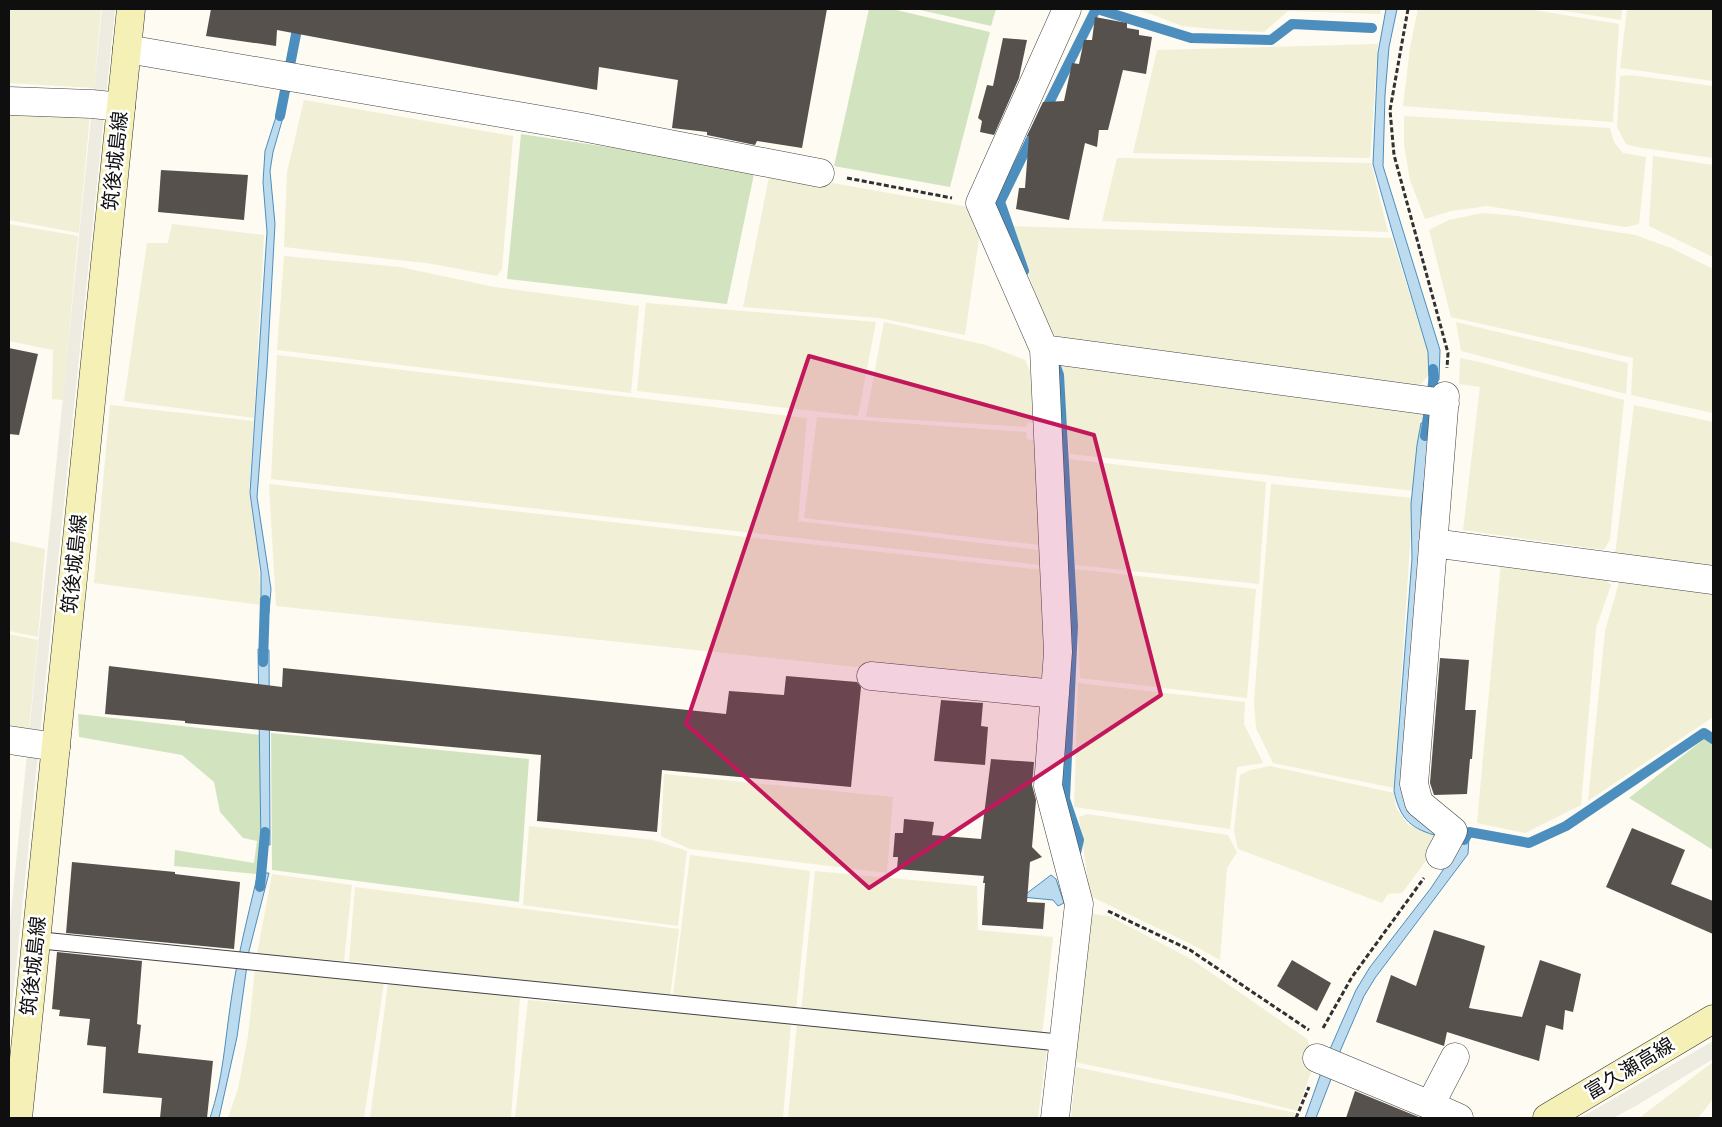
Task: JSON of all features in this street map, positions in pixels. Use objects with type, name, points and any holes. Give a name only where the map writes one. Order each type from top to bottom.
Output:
[{"type":"main road","name":"筑後城島線","points":[[18,1118],[131,9]]},
{"type":"main road","name":"富久瀬高線","points":[[1547,1118],[1713,1020]]},
{"type":"street","points":[[1055,1118],[1079,904],[1048,786],[1058,652],[1044,349],[980,203],[1068,9]]},
{"type":"street","points":[[127,49],[582,127],[820,173]]},
{"type":"street","points":[[9,101],[121,107]]},
{"type":"street","points":[[1044,349],[1445,399],[1414,784],[1420,803],[1453,831],[1440,855]]},
{"type":"street","points":[[1433,543],[1713,580]]},
{"type":"street","points":[[870,676],[1055,694]]},
{"type":"street","points":[[9,740],[56,748]]},
{"type":"street","points":[[1318,1047],[1459,1118]]},
{"type":"street","points":[[1430,1105],[1455,1057]]},
{"type":"lane","points":[[37,940],[1063,1043]]},
{"type":"path","points":[[1408,9],[1390,110],[1394,154],[1448,353],[1445,399]]},
{"type":"path","points":[[820,173],[980,203]]},
{"type":"path","points":[[1296,1118],[1316,1070],[1318,1047],[1352,977],[1440,855]]},
{"type":"path","points":[[1079,904],[1101,908],[1190,950],[1318,1047]]},
{"type":"highlighted area","points":[[809,356],[1094,435],[1161,695],[869,888],[686,724]]},
{"type":"shaded area","points":[[9,9],[101,9],[94,88],[9,83]]},
{"type":"shaded area","points":[[102,9],[115,9],[9,1035],[9,933]]},
{"type":"shaded area","points":[[1138,9],[1381,9],[1380,14],[1288,11],[1264,32],[1182,26]]},
{"type":"shaded area","points":[[1418,9],[1528,9],[1619,24],[1613,122],[1403,106],[1410,48]]},
{"type":"shaded area","points":[[1553,9],[1622,9],[1621,20]]},
{"type":"shaded area","points":[[1627,9],[1713,9],[1713,81],[1620,68]]},
{"type":"shaded area","points":[[1378,44],[1370,158],[1133,153],[1157,50]]},
{"type":"shaded area","points":[[1630,75],[1713,86],[1713,158],[1626,144],[1617,127],[1620,76]]},
{"type":"shaded area","points":[[304,100],[513,136],[502,269],[497,276],[433,264],[284,247],[287,172]]},
{"type":"shaded area","points":[[9,109],[90,114],[79,233],[9,220]]},
{"type":"shaded area","points":[[1404,116],[1610,128],[1614,142],[1623,153],[1646,157],[1639,224],[1626,227],[1487,206],[1451,211],[1425,219],[1410,180],[1404,144]]},
{"type":"shaded area","points":[[1653,156],[1713,165],[1713,257],[1649,226]]},
{"type":"shaded area","points":[[1117,158],[1371,163],[1388,232],[1102,221]]},
{"type":"shaded area","points":[[770,172],[974,208],[980,232],[965,335],[879,318],[743,307]]},
{"type":"shaded area","points":[[1483,213],[1517,216],[1635,235],[1671,248],[1713,269],[1713,413],[1631,395],[1633,358],[1451,317],[1429,230],[1449,220]]},
{"type":"shaded area","points":[[9,224],[78,236],[63,400],[52,399],[53,350],[9,341]]},
{"type":"shaded area","points":[[172,224],[264,235],[254,418],[124,401],[147,243],[168,243]]},
{"type":"shaded area","points":[[1011,226],[1392,238],[1429,356],[1430,374],[1419,386],[1051,337]]},
{"type":"shaded area","points":[[284,256],[400,267],[494,287],[639,306],[631,393],[277,350]]},
{"type":"shaded area","points":[[646,303],[876,322],[858,416],[637,391]]},
{"type":"shaded area","points":[[884,322],[986,345],[1025,360],[1030,371],[1037,422],[1028,423],[1026,427],[866,417]]},
{"type":"shaded area","points":[[1456,322],[1628,363],[1626,394],[1461,351]]},
{"type":"shaded area","points":[[277,355],[807,418],[798,521],[1039,550],[1040,565],[271,479]]},
{"type":"shaded area","points":[[1460,358],[1624,400],[1610,539],[1604,550],[1463,530],[1480,387],[1459,384]]},
{"type":"shaded area","points":[[1061,365],[1425,414],[1416,491],[1070,454]]},
{"type":"shaded area","points":[[110,405],[254,421],[249,492],[258,555],[261,605],[94,583]]},
{"type":"shaded area","points":[[1634,405],[1713,422],[1713,567],[1615,554]]},
{"type":"shaded area","points":[[817,417],[1026,432],[1027,439],[1038,441],[1040,545],[804,518]]},
{"type":"shaded area","points":[[1069,459],[1266,482],[1259,584],[1075,565]]},
{"type":"shaded area","points":[[269,484],[1042,570],[1047,687],[276,606]]},
{"type":"shaded area","points":[[1271,484],[1413,498],[1394,788],[1273,763],[1256,728],[1254,702]]},
{"type":"shaded area","points":[[9,541],[45,549],[38,637],[9,631]]},
{"type":"shaded area","points":[[1501,562],[1601,576],[1611,585],[1596,628],[1581,805],[1525,833],[1477,823]]},
{"type":"shaded area","points":[[1075,569],[1256,589],[1247,698],[1080,678]]},
{"type":"shaded area","points":[[1620,579],[1713,591],[1713,717],[1588,801],[1605,631]]},
{"type":"shaded area","points":[[9,634],[38,640],[29,729],[9,725]]},
{"type":"shaded area","points":[[1078,683],[1245,702],[1244,724],[1263,763],[1237,767],[1230,829],[1074,807]]},
{"type":"shaded area","points":[[1270,766],[1394,793],[1396,808],[1408,825],[1443,838],[1402,893],[1388,894],[1382,903],[1238,849],[1234,831],[1240,775],[1250,770]]},
{"type":"shaded area","points":[[664,774],[893,797],[887,873],[690,849],[661,836]]},
{"type":"shaded area","points":[[1087,814],[1228,835],[1237,852],[1227,868],[1220,960],[1189,943],[1090,896],[1079,817]]},
{"type":"shaded area","points":[[529,826],[653,840],[687,851],[678,926],[523,905]]},
{"type":"shaded area","points":[[690,855],[810,871],[796,1010],[673,996]]},
{"type":"shaded area","points":[[815,871],[977,886],[978,930],[1053,937],[1042,1036],[801,1012]]},
{"type":"shaded area","points":[[272,874],[352,885],[344,961],[257,954]]},
{"type":"shaded area","points":[[355,887],[679,929],[670,997],[349,961]]},
{"type":"shaded area","points":[[1092,914],[1109,916],[1191,959],[1307,1039],[1315,1061],[1297,1111],[1232,1094],[1074,1062]]},
{"type":"shaded area","points":[[255,969],[384,982],[364,1118],[228,1118],[238,1089],[248,1036]]},
{"type":"shaded area","points":[[388,984],[520,996],[511,1118],[370,1118]]},
{"type":"shaded area","points":[[528,1000],[791,1023],[783,1118],[515,1118]]},
{"type":"shaded area","points":[[797,1024],[1047,1048],[1038,1118],[788,1118]]},
{"type":"shaded area","points":[[1713,1041],[1713,1059],[1634,1107],[1613,1118],[1580,1118]]},
{"type":"shaded area","points":[[1713,1062],[1713,1099],[1698,1118],[1639,1118]]},
{"type":"shaded area","points":[[1076,1067],[1296,1113],[1294,1118],[1071,1118]]},
{"type":"green space","points":[[869,9],[892,9],[990,32],[950,187],[834,166]]},
{"type":"green space","points":[[916,9],[996,9],[991,26]]},
{"type":"green space","points":[[521,134],[755,169],[727,304],[507,279]]},
{"type":"green space","points":[[78,714],[261,735],[262,832],[256,874],[174,866],[175,850],[254,863],[257,841],[243,838],[220,812],[214,782],[182,755],[79,737]]},
{"type":"green space","points":[[271,733],[529,759],[519,902],[272,870]]},
{"type":"green space","points":[[1704,739],[1713,745],[1713,850],[1629,798]]},
{"type":"water","points":[[1386,9],[1397,9],[1389,47],[1385,95],[1383,166],[1440,350],[1439,380],[1429,382],[1428,352],[1373,164],[1378,53]]},
{"type":"water","points":[[281,101],[286,107],[273,152],[270,171],[275,224],[257,497],[271,589],[269,613],[261,612],[261,572],[250,493],[267,232],[263,182],[265,151]]},
{"type":"water","points":[[1421,423],[1431,423],[1421,511],[1422,562],[1403,795],[1469,837],[1468,854],[1375,978],[1364,996],[1338,1056],[1330,1049],[1356,990],[1370,967],[1431,888],[1459,846],[1447,839],[1425,832],[1406,820],[1399,808],[1394,791],[1412,559],[1411,504]]},
{"type":"water","points":[[258,649],[269,650],[270,845],[261,845]]},
{"type":"water","points":[[258,873],[269,873],[249,951],[237,1037],[219,1118],[210,1118],[221,1075],[236,969]]},
{"type":"water","points":[[1051,875],[1056,879],[1064,903],[1058,906],[1053,900],[1022,897]]},
{"type":"water","points":[[1322,1070],[1333,1074],[1316,1118],[1305,1118]]},
{"type":"building","points":[[211,9],[827,9],[802,148],[757,141],[755,145],[707,135],[707,132],[672,128],[678,80],[599,67],[597,90],[277,30],[276,46],[206,36]]},
{"type":"building","points":[[1095,17],[1127,23],[1127,28],[1139,30],[1139,35],[1152,37],[1146,74],[1123,70],[1108,130],[1099,130],[1097,147],[1085,143],[1069,220],[1016,209],[1019,188],[1025,188],[1029,136],[1027,136],[1043,102],[1064,101],[1072,63],[1079,64],[1084,40],[1092,40]]},
{"type":"building","points":[[1003,38],[1027,40],[1019,78],[994,135],[980,132],[982,121],[978,118],[987,85],[993,86]]},
{"type":"building","points":[[161,170],[248,175],[244,220],[158,212]]},
{"type":"building","points":[[9,348],[38,354],[19,435],[9,434]]},
{"type":"building","points":[[1440,658],[1469,660],[1465,710],[1476,710],[1467,794],[1434,795],[1430,783]]},
{"type":"building","points":[[109,666],[282,687],[283,668],[726,714],[729,691],[784,695],[786,676],[857,682],[861,687],[851,787],[662,770],[657,832],[537,821],[541,755],[105,714]]},
{"type":"building","points":[[941,700],[983,703],[981,726],[988,727],[985,765],[934,761]]},
{"type":"building","points":[[991,759],[1034,762],[1032,785],[1036,800],[1032,847],[1042,857],[1030,862],[1027,902],[1045,903],[1043,929],[982,925],[984,876],[897,869],[898,857],[893,857],[895,833],[903,833],[904,819],[934,822],[932,835],[981,839]]},
{"type":"building","points":[[1632,828],[1685,850],[1671,884],[1713,901],[1713,934],[1606,887]]},
{"type":"building","points":[[72,862],[175,872],[175,874],[240,882],[234,949],[66,933]]},
{"type":"building","points":[[1434,930],[1485,946],[1469,1008],[1522,1017],[1540,960],[1581,974],[1573,1012],[1565,1010],[1563,1030],[1546,1025],[1539,1061],[1447,1032],[1444,1046],[1376,1022],[1391,975],[1416,986]]},
{"type":"building","points":[[57,952],[142,961],[137,1024],[141,1025],[138,1053],[213,1061],[207,1118],[160,1118],[162,1098],[103,1093],[106,1047],[87,1045],[90,1019],[59,1016],[60,1010],[52,1009]]},
{"type":"building","points":[[1292,960],[1331,983],[1317,1011],[1277,986]]},
{"type":"building","points":[[1355,1091],[1421,1118],[1346,1118]]},
{"type":"waterway","points":[[280,116],[301,9]]},
{"type":"waterway","points":[[1044,113],[1096,9]]},
{"type":"waterway","points":[[1097,9],[1191,38],[1271,40],[1292,24],[1372,28]]},
{"type":"waterway","points":[[1024,271],[1000,202],[1034,133]]},
{"type":"waterway","points":[[1054,361],[1059,375],[1073,626],[1065,799],[1079,840],[1075,857]]},
{"type":"waterway","points":[[1425,436],[1434,377],[1433,369]]},
{"type":"waterway","points":[[263,662],[265,600]]},
{"type":"waterway","points":[[1464,840],[1469,832],[1529,843],[1566,826],[1704,733],[1713,739]]},
{"type":"waterway","points":[[260,887],[265,832]]}]
